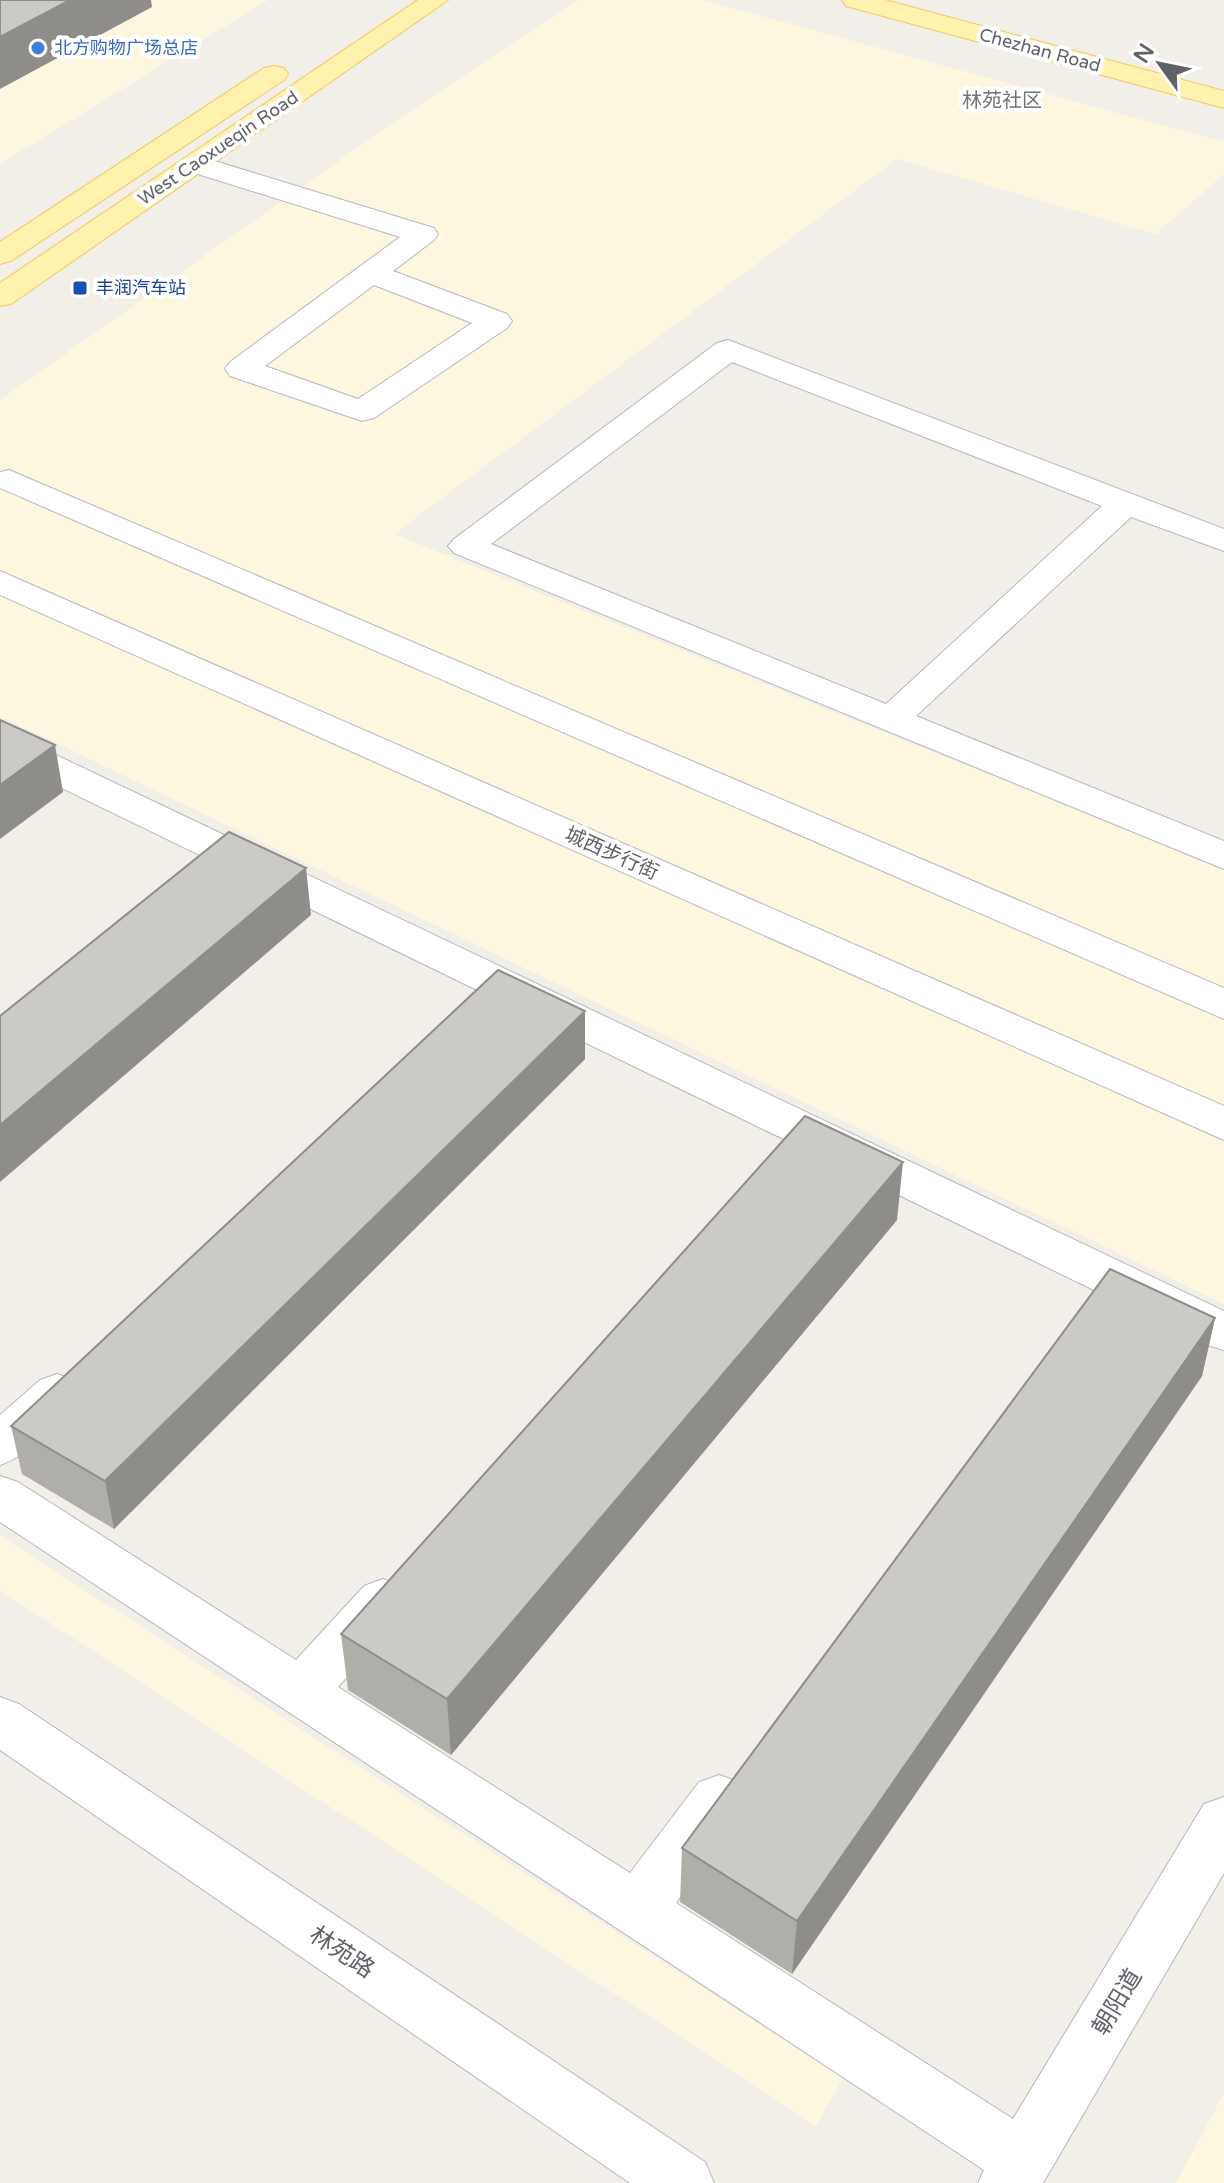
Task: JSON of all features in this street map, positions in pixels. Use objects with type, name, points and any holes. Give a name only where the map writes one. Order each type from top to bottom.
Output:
[{"type":"main road","name":"West Caoxueqin Road","points":[[0,297],[435,0]]},
{"type":"main road","name":"Chezhan Road","points":[[855,0],[1224,100]]},
{"type":"main road","name":"Chezhan Road","points":[[952,0],[983,8]]},
{"type":"main road","name":"West Caoxueqin Road","points":[[0,255],[293,62]]},
{"type":"street","points":[[195,164],[423,234],[241,369],[362,411],[496,321],[371,273]]},
{"type":"street","points":[[1224,541],[728,350],[466,546],[1224,856]]},
{"type":"street","points":[[3,480],[1224,1005]]},
{"type":"street","points":[[890,720],[1126,503]]},
{"type":"street","name":"城西步行街","points":[[0,582],[1224,1124]]},
{"type":"street","points":[[0,743],[502,985],[793,1150],[1093,1295],[1224,1332]]},
{"type":"street","points":[[192,882],[228,853]]},
{"type":"street","points":[[467,1017],[502,985]]},
{"type":"street","points":[[0,1445],[82,1370]]},
{"type":"street","points":[[0,1496],[637,1909],[1016,2171]]},
{"type":"street","points":[[301,1691],[417,1563]]},
{"type":"street","name":"林苑路","points":[[0,1720],[683,2183]]},
{"type":"street","points":[[637,1909],[750,1757]]},
{"type":"street","name":"朝阳道","points":[[1016,2171],[1224,1822]]},
{"type":"shaded area","points":[[0,0],[268,0],[0,164]]},
{"type":"shaded area","points":[[579,0],[702,0],[1224,142],[1224,174],[1156,234],[897,159],[394,534],[1224,870],[1224,1304],[0,716],[0,400],[401,117]]},
{"type":"shaded area","points":[[0,1536],[843,2078],[816,2126],[0,1590]]},
{"type":"shaded area","points":[[1224,2093],[1224,2183],[1176,2183]]},
{"type":"building","points":[[0,0],[70,0],[0,37]]},
{"type":"building","points":[[0,720],[55,745],[0,785]]},
{"type":"building","points":[[229,832],[306,868],[0,1125],[0,1016]]},
{"type":"building","points":[[498,970],[585,1011],[105,1481],[11,1426]]},
{"type":"building","points":[[805,1116],[903,1162],[447,1699],[341,1634]]},
{"type":"building","points":[[1110,1269],[1215,1318],[797,1921],[682,1848]]},
{"type":"place","name":"北方购物广场总店","points":[[38,48]]},
{"type":"place","name":"丰润汽车站","points":[[80,288]]},
{"type":"district","name":"林苑社区","points":[[1002,100]]}]
